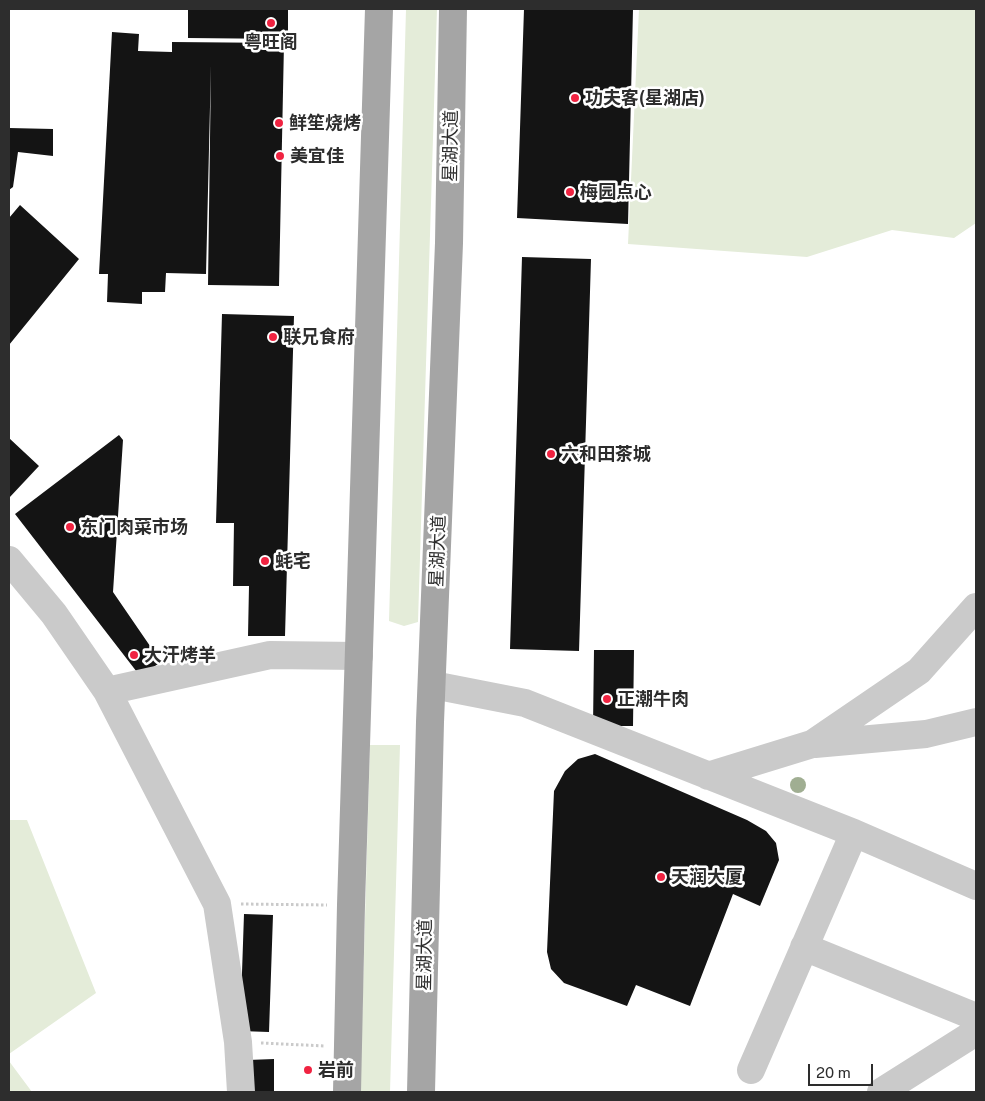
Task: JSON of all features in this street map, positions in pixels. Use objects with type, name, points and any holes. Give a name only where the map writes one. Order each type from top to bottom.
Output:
[{"type":"main road","points":[[347,1092],[351,905],[379,9]]},
{"type":"main road","name":"星湖大道","points":[[421,1092],[449,242],[454,9]]},
{"type":"street","points":[[9,560],[54,614],[107,691],[218,904],[238,1042],[241,1092]]},
{"type":"street","points":[[812,744],[919,671],[976,607]]},
{"type":"street","points":[[107,691],[270,655],[360,656]]},
{"type":"street","points":[[433,685],[525,703],[854,833],[976,886]]},
{"type":"street","points":[[708,776],[812,744],[926,734],[976,722]]},
{"type":"street","points":[[751,1070],[854,833]]},
{"type":"street","points":[[804,947],[976,1017]]},
{"type":"street","points":[[881,1092],[976,1032]]},
{"type":"path","points":[[218,904],[351,905]]},
{"type":"path","points":[[238,1042],[348,1047]]},
{"type":"green space","points":[[406,9],[437,9],[418,622],[404,626],[389,621]]},
{"type":"green space","points":[[639,9],[976,9],[976,223],[954,238],[892,230],[807,257],[628,244]]},
{"type":"green space","points":[[370,745],[400,745],[390,1092],[360,1092]]},
{"type":"green space","points":[[9,820],[27,820],[96,993],[9,1054]]},
{"type":"green space","points":[[9,1061],[32,1092],[9,1092]]},
{"type":"building","points":[[188,9],[288,10],[288,39],[188,38]]},
{"type":"building","points":[[524,9],[633,9],[628,224],[517,218]]},
{"type":"building","points":[[112,32],[139,34],[138,51],[172,52],[172,42],[284,43],[279,286],[208,285],[211,65],[206,274],[166,273],[165,292],[142,292],[142,304],[107,302],[108,274],[99,274]]},
{"type":"building","points":[[9,128],[53,129],[53,156],[18,152],[13,187],[9,190]]},
{"type":"building","points":[[20,205],[79,259],[9,345],[9,218]]},
{"type":"building","name":"六和田茶城","points":[[522,257],[591,259],[579,651],[510,649]]},
{"type":"building","points":[[222,314],[294,316],[285,636],[248,636],[249,586],[233,586],[234,523],[216,523]]},
{"type":"building","points":[[119,435],[123,440],[113,592],[161,662],[140,676],[15,514]]},
{"type":"building","points":[[9,438],[39,466],[9,498]]},
{"type":"building","points":[[594,650],[634,650],[633,726],[593,726]]},
{"type":"building","name":"天润大厦","points":[[595,754],[747,820],[766,831],[776,843],[779,860],[760,906],[733,894],[690,1006],[636,985],[627,1006],[564,983],[551,969],[547,952],[554,791],[565,771],[578,759]]},
{"type":"building","points":[[244,914],[273,915],[269,1032],[240,1031]]},
{"type":"building","points":[[274,1059],[274,1092],[251,1092],[248,1060]]},
{"type":"place","name":"粤旺阁","points":[[271,23]]},
{"type":"place","name":"功夫客(星湖店)","points":[[575,98]]},
{"type":"place","name":"鲜笙烧烤","points":[[279,123]]},
{"type":"place","name":"美宜佳","points":[[280,156]]},
{"type":"place","name":"梅园点心","points":[[570,192]]},
{"type":"place","name":"联兄食府","points":[[273,337]]},
{"type":"place","name":"六和田茶城","points":[[551,454]]},
{"type":"place","name":"东门肉菜市场","points":[[70,527]]},
{"type":"place","name":"蚝宅","points":[[265,561]]},
{"type":"place","name":"大汗烤羊","points":[[134,655]]},
{"type":"place","name":"正潮牛肉","points":[[607,699]]},
{"type":"place","name":"天润大厦","points":[[661,877]]},
{"type":"place","name":"岩前","points":[[308,1070]]}]
